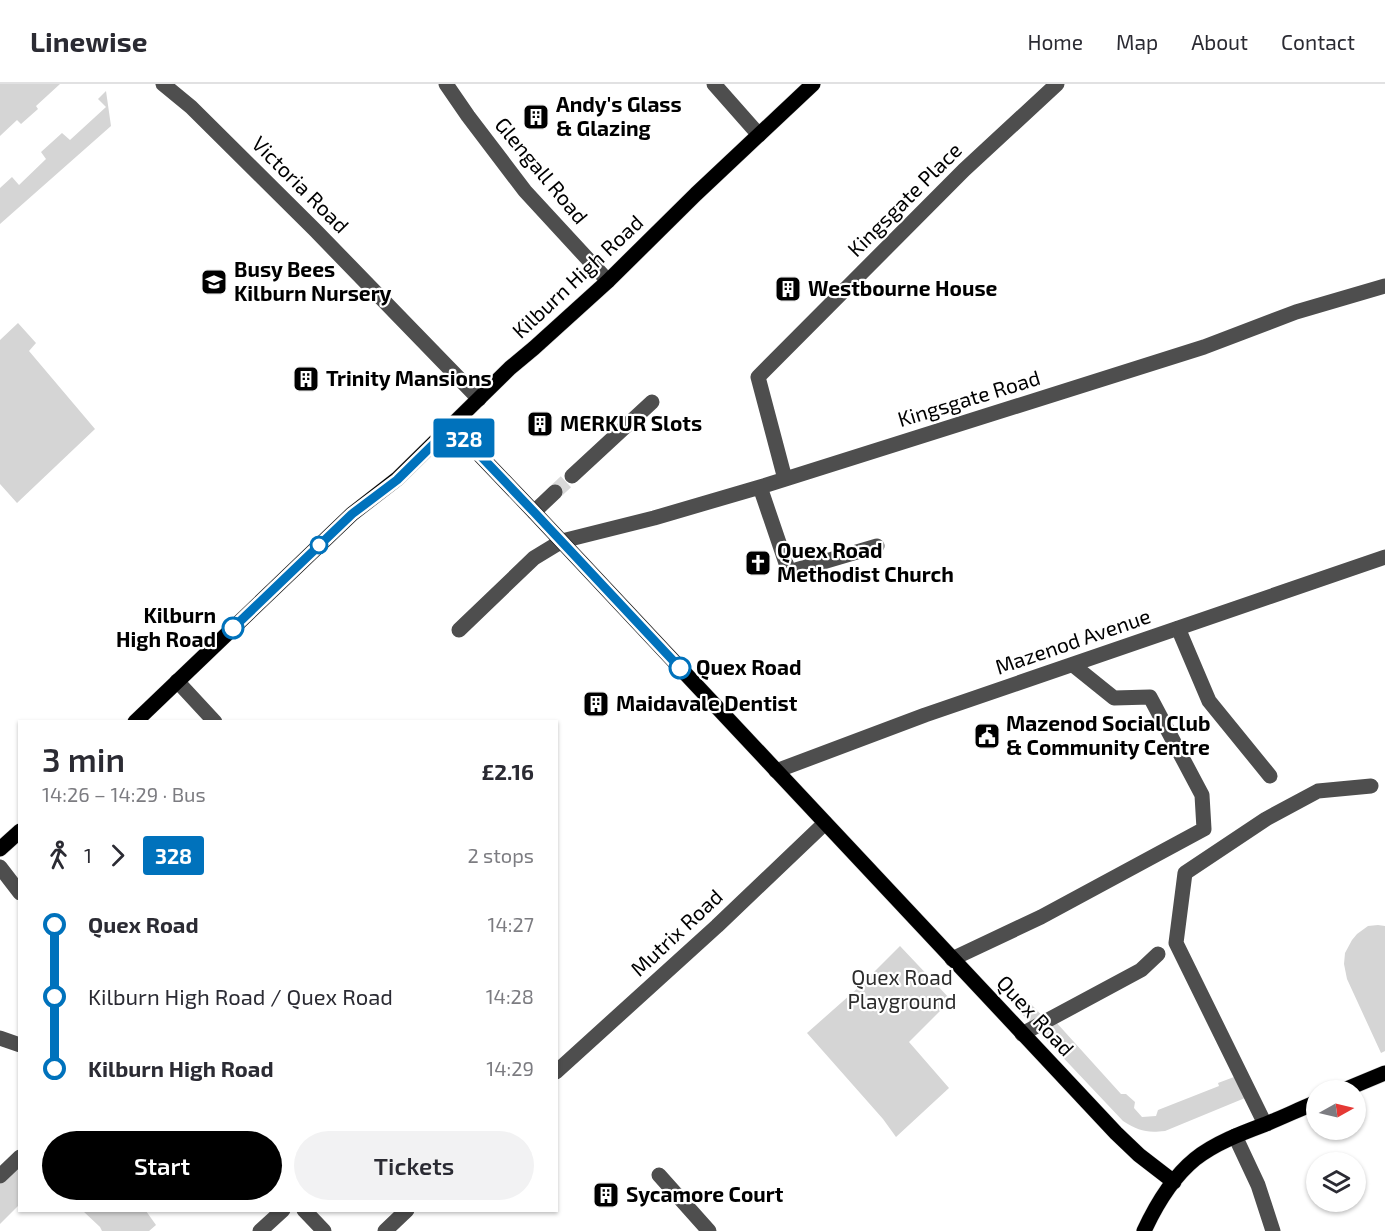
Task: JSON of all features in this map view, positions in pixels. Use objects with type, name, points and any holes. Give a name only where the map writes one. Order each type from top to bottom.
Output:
[{"type":"main road","name":"Kilburn High Road","points":[[137,720],[352,514],[397,480],[510,368],[608,281],[813,84]]},
{"type":"main road","name":"Quex Road","points":[[452,426],[1121,1138],[1174,1182]]},
{"type":"main road","points":[[0,849],[18,833]]},
{"type":"main road","points":[[1366,1081],[1385,1073]]},
{"type":"main road","points":[[1144,1231],[1157,1206],[1193,1161],[1235,1137],[1306,1107]]},
{"type":"street","name":"Victoria Road","points":[[163,84],[191,106],[345,260],[479,399]]},
{"type":"street","name":"Glengall Road","points":[[446,84],[525,192],[608,281]]},
{"type":"street","points":[[714,84],[759,135]]},
{"type":"street","name":"Kingsgate Place","points":[[785,479],[758,377],[964,170],[1057,84]]},
{"type":"street","name":"Kingsgate Road","points":[[459,630],[534,558],[562,541],[654,518],[760,487],[1204,347],[1296,312],[1385,286]]},
{"type":"street","points":[[572,476],[652,402]]},
{"type":"street","points":[[760,487],[789,572],[877,546]]},
{"type":"street","points":[[534,512],[555,492]]},
{"type":"street","name":"Mazenod Avenue","points":[[776,771],[925,716],[1385,557]]},
{"type":"street","points":[[1178,628],[1209,701],[1270,776]]},
{"type":"street","points":[[952,959],[1041,917],[1204,829],[1202,795],[1150,697],[1114,698],[1074,665]]},
{"type":"street","points":[[177,681],[213,720]]},
{"type":"street","points":[[1265,1124],[1176,943],[1185,873],[1266,819],[1318,791],[1371,786]]},
{"type":"street","name":"Mutrix Road","points":[[558,1070],[825,824]]},
{"type":"street","points":[[0,867],[18,890]]},
{"type":"street","points":[[1022,1034],[1141,969],[1158,954]]},
{"type":"street","points":[[0,1038],[18,1044]]},
{"type":"street","points":[[1235,1137],[1258,1185],[1273,1231]]},
{"type":"street","points":[[0,1176],[18,1159]]},
{"type":"street","points":[[659,1175],[709,1231]]},
{"type":"street","points":[[260,1231],[281,1212]]},
{"type":"street","points":[[306,1212],[324,1231]]},
{"type":"street","points":[[385,1231],[405,1212]]},
{"type":"green space","points":[[0,84],[60,84],[36,106],[38,109],[21,124],[17,120],[0,136]]},
{"type":"green space","points":[[106,91],[111,126],[0,224],[0,188],[12,177],[19,185],[46,159],[41,152],[62,133],[70,140],[106,107],[98,99]]},
{"type":"green space","points":[[18,323],[36,343],[29,351],[95,429],[17,503],[0,484],[0,340]]},
{"type":"green space","points":[[1368,926],[1385,926],[1385,1051],[1381,1053],[1347,979],[1344,964],[1345,953],[1357,934]]},
{"type":"green space","name":"Quex Road Playground","points":[[900,946],[951,1000],[909,1042],[949,1088],[896,1137],[883,1119],[807,1033],[859,987]]},
{"type":"green space","points":[[1030,1003],[1050,1024],[1055,1021],[1121,1094],[1126,1094],[1135,1102],[1134,1108],[1142,1117],[1156,1116],[1158,1110],[1219,1086],[1218,1083],[1234,1077],[1245,1098],[1165,1131],[1148,1131],[1134,1127],[1123,1121],[1020,1012]]},
{"type":"green space","points":[[18,1163],[18,1206],[0,1224],[0,1184]]},
{"type":"green space","points":[[84,1212],[147,1212],[156,1225],[149,1231],[102,1231]]},
{"type":"tunnel","points":[[555,492],[572,476]]},
{"type":"bus line","name":"328","points":[[233,628],[352,514],[397,480],[452,426],[680,668]]},
{"type":"place","name":"Andy's Glass & Glazing","points":[[536,117]]},
{"type":"place","name":"Busy Bees Kilburn Nursery","points":[[214,282]]},
{"type":"place","name":"Westbourne House","points":[[788,289]]},
{"type":"place","name":"Trinity Mansions","points":[[306,379]]},
{"type":"place","name":"MERKUR Slots","points":[[540,424]]},
{"type":"place","name":"Quex Road Methodist Church","points":[[758,563]]},
{"type":"place","name":"Kilburn High Road","points":[[233,628]]},
{"type":"place","name":"Quex Road","points":[[680,668]]},
{"type":"place","name":"Maidavale Dentist","points":[[596,704]]},
{"type":"place","name":"Mazenod Social Club & Community Centre","points":[[987,736]]},
{"type":"place","name":"Sycamore Court","points":[[606,1195]]}]
